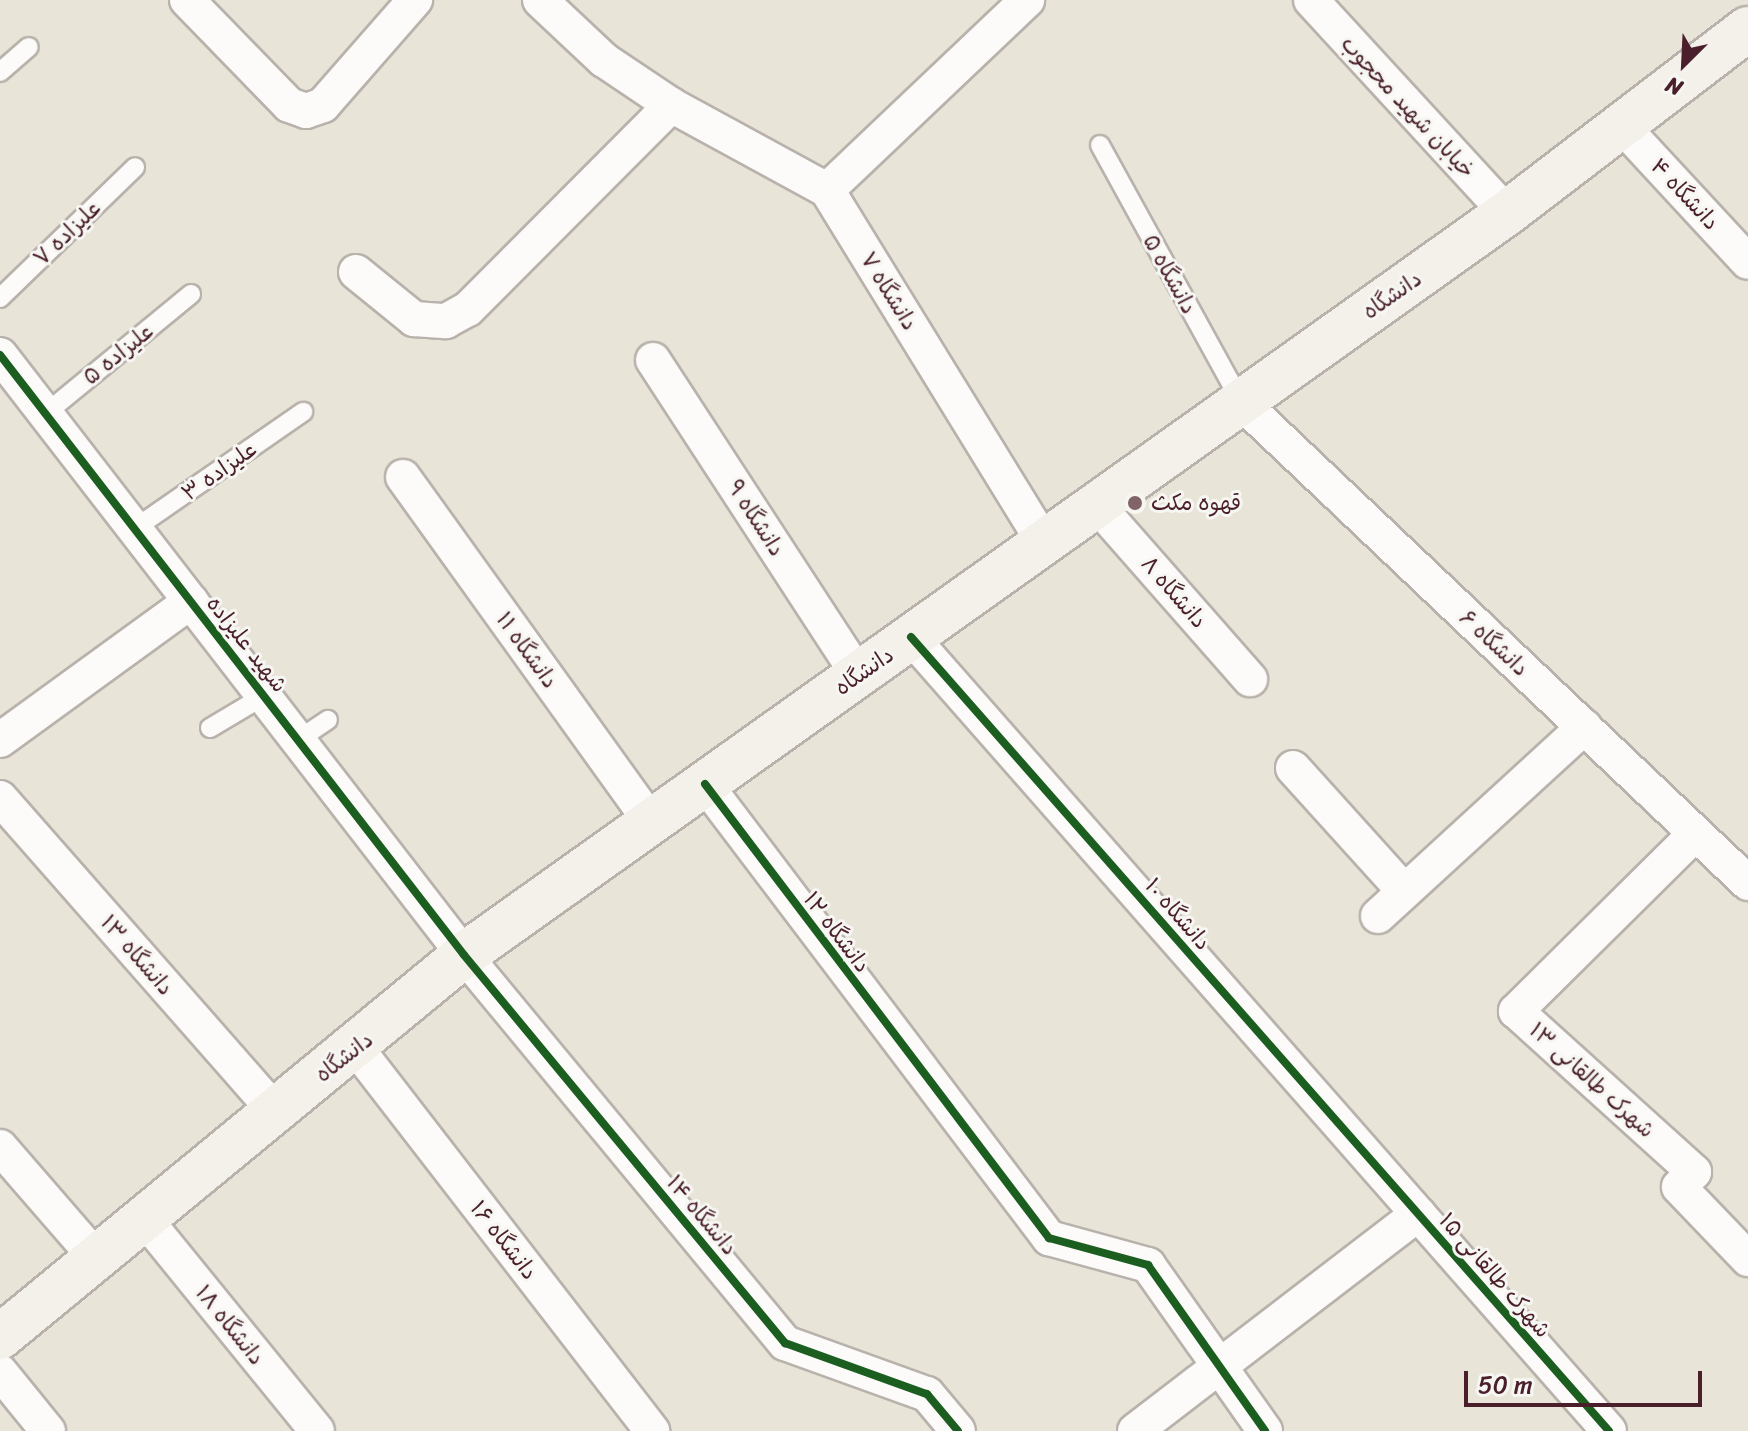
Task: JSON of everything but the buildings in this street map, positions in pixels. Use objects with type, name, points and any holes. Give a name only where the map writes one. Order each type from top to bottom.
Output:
[{"type":"main road","name":"دانشگاه","points":[[0,1337],[274,1110],[357,1049],[464,955],[1507,213],[1748,29]]},
{"type":"street","points":[[187,0],[289,105],[306,111],[323,105],[415,0]]},
{"type":"street","name":"دانشگاه ۷","points":[[540,0],[604,60],[671,105],[827,190],[1044,543]]},
{"type":"street","points":[[827,190],[1027,0]]},
{"type":"street","name":"خیابان شهید محجوب","points":[[1311,0],[1507,213]]},
{"type":"street","points":[[356,272],[414,319],[446,321],[468,309],[671,105]]},
{"type":"street","name":"دانشگاه ۴","points":[[1622,126],[1748,262]]},
{"type":"street","name":"شهید علیزاده","points":[[0,355],[464,955]]},
{"type":"street","name":"دانشگاه ۹","points":[[653,360],[858,675]]},
{"type":"street","name":"دانشگاه ۶","points":[[1241,402],[1748,883]]},
{"type":"street","name":"دانشگاه ۱۱","points":[[403,477],[651,822]]},
{"type":"street","name":"دانشگاه ۸","points":[[1097,505],[1250,679]]},
{"type":"street","points":[[0,740],[191,601]]},
{"type":"street","name":"دانشگاه ۱۰","points":[[911,637],[1418,1214]]},
{"type":"street","points":[[1378,916],[1584,727]]},
{"type":"street","points":[[1293,768],[1404,891]]},
{"type":"street","name":"دانشگاه ۱۲","points":[[705,784],[1049,1238],[1148,1265],[1223,1363],[1265,1431]]},
{"type":"street","name":"دانشگاه ۱۳","points":[[0,798],[274,1110]]},
{"type":"street","name":"شهرک طالقانی ۱۳","points":[[1695,834],[1516,1011],[1694,1172],[1679,1187],[1748,1259]]},
{"type":"street","name":"دانشگاه ۱۴","points":[[464,955],[785,1343],[927,1394],[958,1431]]},
{"type":"street","name":"دانشگاه ۱۶","points":[[357,1049],[652,1431]]},
{"type":"street","points":[[0,1147],[96,1258]]},
{"type":"street","points":[[1135,1431],[1418,1214]]},
{"type":"street","name":"شهرک طالقانی ۱۵","points":[[1418,1214],[1609,1431]]},
{"type":"street","name":"دانشگاه ۱۸","points":[[144,1218],[317,1431]]},
{"type":"street","points":[[0,1372],[48,1431]]},
{"type":"lane","points":[[0,72],[29,47]]},
{"type":"lane","name":"دانشگاه ۵","points":[[1100,145],[1241,402]]},
{"type":"lane","name":"علیزاده ۷","points":[[0,298],[135,167]]},
{"type":"lane","name":"علیزاده ۵","points":[[45,414],[191,294]]},
{"type":"lane","name":"علیزاده ۳","points":[[134,529],[303,412]]},
{"type":"lane","points":[[210,728],[264,696]]},
{"type":"lane","points":[[298,740],[328,720]]},
{"type":"cycle path","points":[[0,355],[464,955],[785,1343],[927,1394],[958,1431]]},
{"type":"cycle path","points":[[911,637],[1609,1431]]},
{"type":"cycle path","points":[[705,784],[1049,1238],[1148,1265],[1265,1431]]},
{"type":"place","name":"قهوه مکث","points":[[1135,503]]}]
